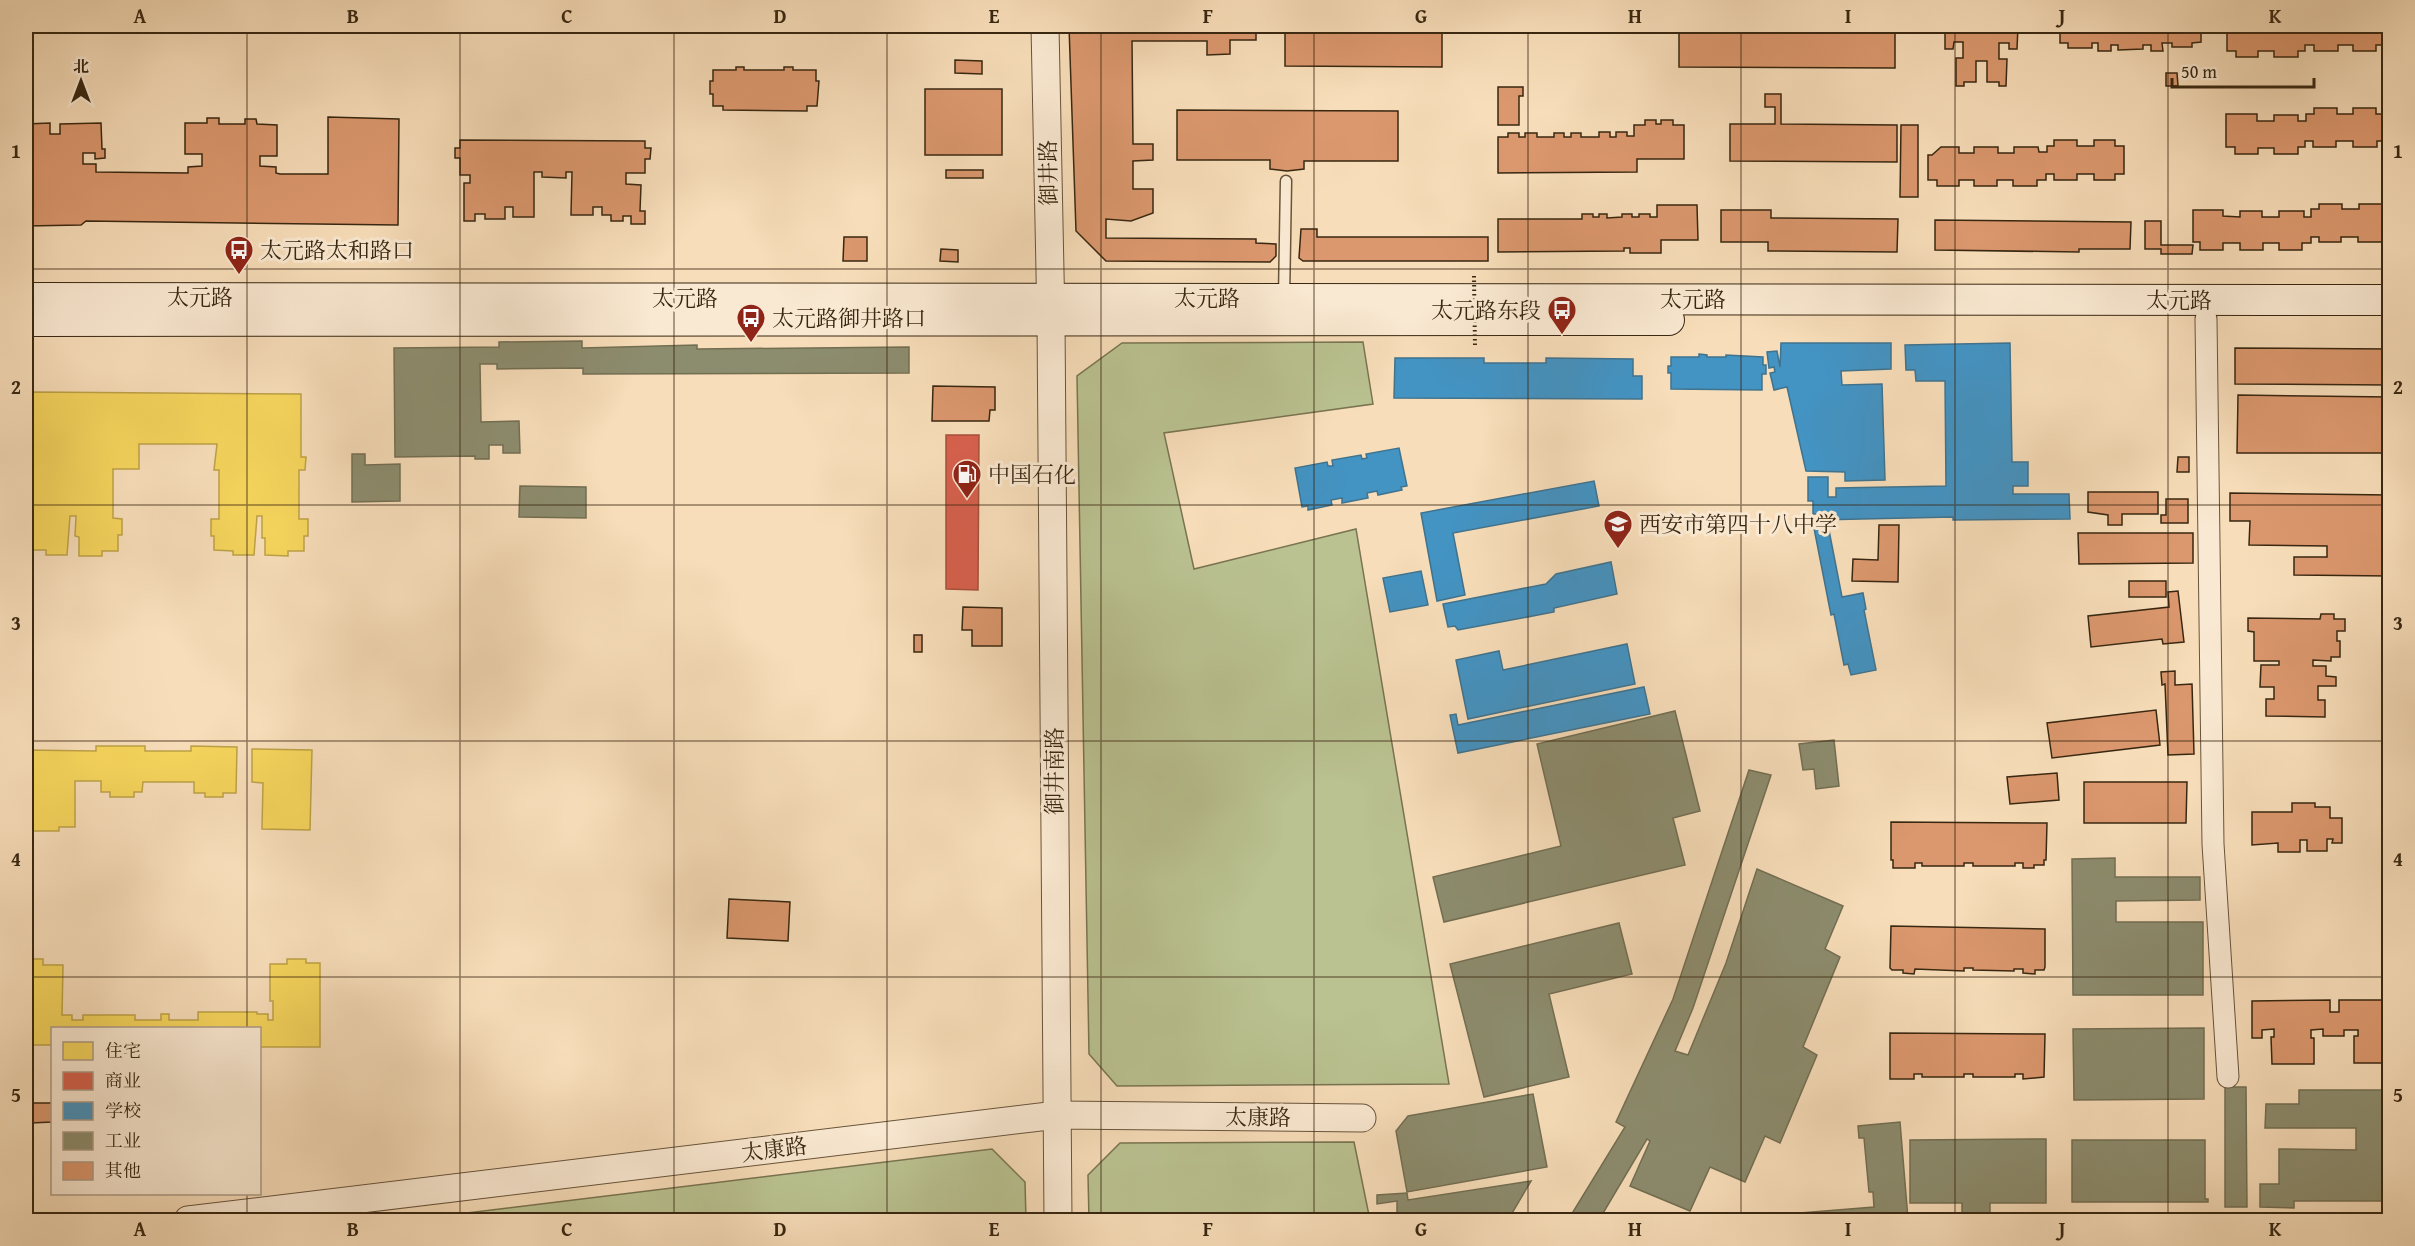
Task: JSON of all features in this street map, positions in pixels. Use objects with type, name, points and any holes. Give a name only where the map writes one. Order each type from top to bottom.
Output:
[{"type":"main road","name":"太元路","points":[[26,298],[1051,310],[2390,319]]},
{"type":"main road","name":"太元路","points":[[26,321],[1051,310],[1284,298],[2390,300]]},
{"type":"street","name":"御井路","points":[[1046,26],[1051,310]]},
{"type":"street","name":"御井南路","points":[[1051,310],[1058,1221]]},
{"type":"street","points":[[2206,319],[2213,844],[2228,1077]]},
{"type":"street","name":"太康路","points":[[188,1221],[1057,1115],[1362,1118]]},
{"type":"lane","points":[[1284,298],[1286,181]]},
{"type":"path","points":[[1474,276],[1475,347]]},
{"type":"green space","points":[[1363,342],[1373,404],[1164,433],[1194,569],[1356,529],[1449,1084],[1117,1086],[1089,1054],[1077,376],[1122,343]]},
{"type":"green space","points":[[1354,1142],[1370,1220],[1089,1220],[1088,1175],[1120,1143]]},
{"type":"green space","points":[[992,1149],[1025,1182],[1026,1220],[409,1220]]},
{"type":"building: 住宅","points":[[32,392],[301,394],[301,457],[306,457],[305,470],[299,470],[299,519],[308,519],[308,536],[304,536],[304,551],[288,551],[288,556],[265,555],[262,516],[257,516],[254,555],[233,555],[233,551],[214,550],[211,519],[219,519],[219,470],[214,470],[217,444],[139,444],[139,469],[113,469],[113,518],[122,519],[122,535],[118,535],[118,551],[102,551],[102,556],[79,556],[79,537],[75,536],[76,516],[70,516],[67,555],[46,555],[46,550],[28,550],[26,519],[32,519],[32,470],[28,470],[28,456],[32,456]]},
{"type":"building: 住宅","points":[[96,746],[145,746],[145,751],[191,751],[191,746],[237,747],[236,793],[223,793],[223,797],[205,797],[205,793],[194,793],[194,782],[143,782],[142,792],[134,792],[134,797],[110,797],[110,792],[101,792],[101,781],[75,781],[75,827],[59,827],[59,831],[28,831],[26,750],[96,751]]},
{"type":"building: 住宅","points":[[252,749],[312,750],[310,830],[262,829],[263,783],[252,782]]},
{"type":"building: 住宅","points":[[26,959],[43,959],[43,965],[63,965],[62,1015],[72,1015],[72,1020],[83,1020],[83,1015],[135,1015],[135,1020],[161,1020],[161,1014],[169,1014],[169,1020],[198,1020],[198,1012],[257,1012],[257,1014],[268,1014],[268,1020],[273,1020],[273,1001],[270,1001],[270,964],[287,964],[287,959],[306,959],[306,963],[320,963],[320,1047],[261,1047],[261,1027],[51,1027],[51,1045],[26,1045]]},
{"type":"building: 商业","points":[[946,435],[979,435],[978,590],[946,589]]},
{"type":"building: 学校","points":[[1781,343],[1891,343],[1891,369],[1841,371],[1842,385],[1882,384],[1885,480],[1845,481],[1845,472],[1806,471],[1787,387],[1774,390],[1770,373],[1775,372],[1774,367],[1769,368],[1767,352],[1777,351],[1780,367]]},
{"type":"building: 学校","points":[[2010,343],[2012,462],[2028,462],[2028,486],[2013,486],[2013,494],[2069,494],[2070,519],[1953,520],[1953,517],[1817,520],[1817,514],[1813,514],[1813,501],[1808,501],[1808,477],[1828,477],[1828,497],[1836,497],[1836,488],[1946,486],[1945,381],[1916,381],[1915,370],[1906,370],[1905,345]]},
{"type":"building: 学校","points":[[1699,354],[1707,355],[1707,357],[1726,357],[1726,355],[1763,357],[1766,374],[1762,374],[1762,390],[1671,389],[1671,373],[1668,373],[1668,366],[1671,366],[1671,357],[1699,357]]},
{"type":"building: 学校","points":[[1395,358],[1484,358],[1484,363],[1546,363],[1546,358],[1633,359],[1633,376],[1642,376],[1642,399],[1394,398]]},
{"type":"building: 学校","points":[[1399,448],[1407,486],[1401,487],[1402,490],[1378,495],[1377,491],[1367,493],[1368,498],[1342,503],[1342,498],[1331,500],[1332,505],[1308,510],[1308,506],[1302,507],[1295,468],[1327,462],[1328,466],[1333,466],[1332,460],[1361,455],[1362,459],[1367,458],[1366,454]]},
{"type":"building: 学校","points":[[1594,481],[1599,506],[1453,533],[1465,595],[1437,601],[1421,513]]},
{"type":"building: 学校","points":[[1827,520],[1842,597],[1863,593],[1866,609],[1864,610],[1876,670],[1851,675],[1848,664],[1844,665],[1834,614],[1831,615],[1813,523]]},
{"type":"building: 学校","points":[[1611,562],[1617,594],[1554,608],[1554,612],[1458,630],[1455,626],[1448,627],[1443,604],[1546,584],[1556,574]]},
{"type":"building: 学校","points":[[1421,571],[1428,605],[1390,612],[1383,578]]},
{"type":"building: 学校","points":[[1627,644],[1635,684],[1468,719],[1456,660],[1499,651],[1503,670]]},
{"type":"building: 学校","points":[[1644,687],[1650,714],[1458,753],[1450,715],[1456,714],[1458,725]]},
{"type":"building: 工业","points":[[582,341],[582,348],[697,345],[697,349],[909,347],[909,373],[583,374],[583,368],[497,369],[497,364],[480,364],[481,422],[519,421],[520,453],[503,453],[503,445],[489,445],[489,459],[475,459],[475,456],[395,457],[394,348],[499,347],[499,342]]},
{"type":"building: 工业","points":[[352,454],[365,454],[365,465],[400,464],[400,501],[352,502]]},
{"type":"building: 工业","points":[[520,486],[586,487],[586,518],[519,517]]},
{"type":"building: 工业","points":[[1675,711],[1700,811],[1673,818],[1685,865],[1444,922],[1433,877],[1561,846],[1537,744]]},
{"type":"building: 工业","points":[[1834,740],[1839,786],[1816,789],[1814,769],[1803,770],[1799,744]]},
{"type":"building: 工业","points":[[1749,770],[1771,775],[1693,1008],[1675,1051],[1688,1055],[1726,963],[1757,869],[1843,906],[1825,949],[1840,957],[1803,1047],[1817,1055],[1780,1143],[1765,1136],[1745,1182],[1710,1167],[1690,1211],[1630,1186],[1650,1141],[1647,1139],[1599,1220],[1568,1220],[1625,1127],[1616,1122],[1673,999]]},
{"type":"building: 工业","points":[[2115,858],[2115,877],[2200,877],[2200,900],[2116,901],[2116,922],[2203,922],[2203,995],[2073,995],[2072,859]]},
{"type":"building: 工业","points":[[1619,923],[1632,974],[1549,994],[1569,1077],[1484,1097],[1450,964]]},
{"type":"building: 工业","points":[[2204,1028],[2204,1099],[2074,1100],[2073,1029]]},
{"type":"building: 工业","points":[[2225,1087],[2246,1087],[2247,1207],[2225,1207]]},
{"type":"building: 工业","points":[[2299,1090],[2390,1090],[2390,1201],[2294,1201],[2294,1208],[2260,1207],[2260,1184],[2279,1184],[2279,1149],[2356,1150],[2356,1128],[2265,1128],[2266,1104],[2299,1104]]},
{"type":"building: 工业","points":[[1533,1094],[1547,1167],[1407,1192],[1396,1131],[1408,1116]]},
{"type":"building: 工业","points":[[1900,1122],[1908,1219],[1739,1220],[1739,1218],[1874,1207],[1873,1192],[1869,1192],[1864,1138],[1859,1138],[1858,1126]]},
{"type":"building: 工业","points":[[2046,1139],[2046,1203],[1990,1203],[1990,1219],[1962,1219],[1962,1203],[1910,1203],[1910,1140]]},
{"type":"building: 工业","points":[[2072,1140],[2205,1140],[2205,1199],[2208,1199],[2208,1202],[2072,1202]]},
{"type":"building: 工业","points":[[1531,1181],[1508,1220],[1397,1220],[1397,1201],[1377,1204],[1377,1195],[1407,1193],[1408,1200]]},
{"type":"building: 其他","points":[[497,26],[525,26],[525,30],[497,30]]},
{"type":"building: 其他","points":[[975,26],[997,26],[997,32],[975,31]]},
{"type":"building: 其他","points":[[1069,26],[1266,26],[1256,27],[1256,40],[1230,40],[1230,54],[1207,55],[1207,41],[1132,41],[1133,144],[1153,144],[1153,160],[1133,161],[1133,189],[1153,189],[1153,213],[1131,221],[1106,219],[1106,238],[1256,239],[1256,243],[1276,244],[1276,256],[1270,262],[1106,261],[1076,231]]},
{"type":"building: 其他","points":[[1285,26],[1442,26],[1442,67],[1285,66]]},
{"type":"building: 其他","points":[[1679,26],[1895,26],[1895,68],[1679,67]]},
{"type":"building: 其他","points":[[1945,26],[2018,26],[2017,49],[2009,49],[2009,43],[1999,43],[1999,59],[2007,59],[2006,86],[1999,86],[1999,82],[1987,82],[1987,61],[1976,61],[1976,82],[1964,82],[1964,86],[1956,86],[1956,58],[1963,58],[1963,42],[1954,42],[1953,49],[1945,49]]},
{"type":"building: 其他","points":[[2060,26],[2201,26],[2201,42],[2192,43],[2192,47],[2172,47],[2172,43],[2162,43],[2163,51],[2151,51],[2151,45],[2143,45],[2143,49],[2118,50],[2118,45],[2111,45],[2111,51],[2098,51],[2098,43],[2092,43],[2092,48],[2068,48],[2068,43],[2060,43]]},
{"type":"building: 其他","points":[[2227,26],[2390,26],[2390,45],[2376,45],[2376,51],[2353,51],[2353,45],[2338,45],[2338,51],[2314,51],[2314,45],[2305,45],[2305,51],[2298,51],[2298,57],[2274,57],[2274,51],[2258,51],[2258,57],[2236,57],[2236,51],[2227,51]]},
{"type":"building: 其他","points":[[955,60],[982,61],[982,74],[955,73]]},
{"type":"building: 其他","points":[[736,67],[744,67],[744,70],[784,70],[784,67],[793,67],[793,70],[816,70],[816,81],[819,81],[817,106],[807,106],[807,111],[723,110],[723,106],[713,106],[710,81],[713,81],[713,70],[736,70]]},
{"type":"building: 其他","points":[[2166,73],[2177,73],[2178,86],[2166,86]]},
{"type":"building: 其他","points":[[1498,87],[1523,87],[1523,96],[1519,96],[1519,125],[1498,125]]},
{"type":"building: 其他","points":[[925,89],[1002,89],[1002,155],[925,155]]},
{"type":"building: 其他","points":[[1765,94],[1781,94],[1781,124],[1897,125],[1897,162],[1730,161],[1730,124],[1775,124],[1775,107],[1765,107]]},
{"type":"building: 其他","points":[[2314,108],[2337,108],[2337,114],[2353,114],[2353,108],[2376,108],[2376,114],[2390,114],[2390,141],[2377,141],[2377,147],[2353,147],[2353,141],[2336,141],[2336,147],[2313,147],[2313,141],[2305,141],[2305,147],[2298,147],[2298,154],[2274,154],[2274,148],[2258,148],[2258,154],[2235,154],[2235,147],[2226,147],[2226,114],[2257,114],[2257,121],[2274,121],[2274,115],[2298,115],[2298,121],[2306,121],[2306,114],[2314,114]]},
{"type":"building: 其他","points":[[1177,110],[1398,111],[1398,161],[1304,161],[1304,169],[1287,171],[1270,169],[1270,160],[1177,160]]},
{"type":"building: 其他","points":[[328,117],[399,119],[398,225],[86,221],[81,225],[26,226],[26,124],[50,123],[50,134],[60,134],[60,124],[101,123],[102,149],[105,149],[105,158],[95,159],[95,153],[83,153],[83,164],[96,164],[96,172],[188,173],[188,167],[202,166],[202,154],[185,154],[185,123],[207,123],[207,118],[219,118],[219,124],[245,124],[245,119],[256,119],[257,124],[277,125],[277,156],[260,156],[260,166],[276,167],[276,173],[280,174],[328,174]]},
{"type":"building: 其他","points":[[1645,120],[1656,120],[1656,124],[1661,124],[1661,120],[1673,120],[1673,125],[1684,125],[1684,159],[1637,159],[1637,172],[1498,173],[1498,137],[1508,137],[1508,133],[1519,133],[1519,137],[1525,137],[1525,133],[1537,133],[1537,137],[1554,137],[1554,133],[1564,133],[1564,137],[1571,137],[1571,133],[1581,133],[1581,137],[1599,137],[1599,132],[1610,132],[1610,137],[1616,137],[1616,132],[1627,132],[1627,136],[1634,136],[1634,125],[1645,125]]},
{"type":"building: 其他","points":[[1901,125],[1918,125],[1918,197],[1900,197]]},
{"type":"building: 其他","points":[[460,140],[645,141],[645,148],[651,148],[650,159],[645,159],[645,173],[626,173],[626,184],[641,185],[640,211],[645,211],[645,224],[631,224],[631,216],[623,216],[623,221],[611,221],[611,215],[602,215],[602,207],[593,207],[593,215],[571,215],[572,172],[566,172],[566,178],[542,177],[542,172],[534,172],[534,217],[513,217],[513,207],[505,207],[505,219],[485,219],[485,214],[475,214],[475,221],[464,221],[464,183],[470,183],[470,175],[460,175],[460,158],[455,158],[455,148],[460,148]]},
{"type":"building: 其他","points":[[2054,140],[2077,140],[2077,146],[2094,146],[2094,140],[2115,140],[2115,146],[2124,146],[2124,174],[2115,174],[2115,180],[2094,180],[2094,174],[2077,174],[2077,180],[2054,180],[2054,174],[2046,174],[2046,180],[2037,180],[2037,186],[2013,186],[2013,180],[1997,180],[1997,186],[1974,186],[1974,180],[1959,180],[1959,186],[1937,186],[1937,180],[1928,180],[1928,155],[1932,155],[1941,147],[1959,147],[1959,153],[1974,153],[1974,147],[1998,147],[1998,153],[2014,153],[2014,147],[2038,147],[2039,152],[2047,152],[2047,146],[2054,146]]},
{"type":"building: 其他","points":[[946,170],[983,170],[983,178],[946,178]]},
{"type":"building: 其他","points":[[2319,204],[2342,204],[2342,209],[2359,209],[2359,204],[2382,204],[2382,209],[2390,209],[2390,237],[2382,237],[2382,242],[2358,242],[2358,237],[2341,237],[2341,242],[2319,242],[2319,237],[2311,237],[2311,243],[2302,243],[2302,250],[2279,250],[2279,243],[2263,243],[2263,250],[2240,250],[2240,243],[2223,243],[2223,250],[2200,250],[2200,242],[2193,242],[2193,210],[2223,210],[2223,216],[2240,217],[2240,211],[2262,211],[2262,217],[2279,217],[2279,211],[2304,211],[2304,217],[2311,217],[2311,209],[2319,209]]},
{"type":"building: 其他","points":[[1657,205],[1697,205],[1698,240],[1661,240],[1661,253],[1630,253],[1630,248],[1624,248],[1624,251],[1498,252],[1498,219],[1582,219],[1582,214],[1593,214],[1593,217],[1599,217],[1599,214],[1607,214],[1607,218],[1622,217],[1622,214],[1639,217],[1639,214],[1650,214],[1650,217],[1657,217]]},
{"type":"building: 其他","points":[[1721,210],[1771,210],[1771,218],[1898,219],[1897,252],[1768,251],[1768,242],[1721,242]]},
{"type":"building: 其他","points":[[1935,220],[2131,222],[2130,249],[2079,249],[2079,252],[1935,250]]},
{"type":"building: 其他","points":[[2145,221],[2161,221],[2161,245],[2193,245],[2192,254],[2161,254],[2161,249],[2145,249]]},
{"type":"building: 其他","points":[[1301,229],[1317,229],[1317,237],[1488,237],[1488,261],[1303,261],[1299,258]]},
{"type":"building: 其他","points":[[844,237],[867,237],[867,261],[843,261]]},
{"type":"building: 其他","points":[[941,249],[958,250],[958,262],[940,261]]},
{"type":"building: 其他","points":[[2235,348],[2390,349],[2390,385],[2235,384]]},
{"type":"building: 其他","points":[[933,386],[995,387],[995,410],[990,410],[989,421],[932,421]]},
{"type":"building: 其他","points":[[2238,395],[2390,397],[2390,453],[2237,453]]},
{"type":"building: 其他","points":[[2178,457],[2189,457],[2189,472],[2177,472]]},
{"type":"building: 其他","points":[[2088,492],[2158,492],[2158,514],[2122,514],[2122,525],[2108,525],[2108,515],[2088,512]]},
{"type":"building: 其他","points":[[2230,493],[2390,495],[2390,576],[2294,575],[2294,557],[2327,557],[2327,546],[2249,545],[2250,521],[2230,521]]},
{"type":"building: 其他","points":[[2166,499],[2188,499],[2188,523],[2161,523],[2161,515],[2166,515]]},
{"type":"building: 其他","points":[[1879,525],[1899,525],[1898,582],[1852,581],[1853,559],[1878,560]]},
{"type":"building: 其他","points":[[2078,533],[2193,533],[2193,563],[2079,564]]},
{"type":"building: 其他","points":[[2129,581],[2166,581],[2166,597],[2129,597]]},
{"type":"building: 其他","points":[[2178,591],[2184,642],[2163,644],[2162,639],[2091,647],[2088,616],[2169,607],[2168,592]]},
{"type":"building: 其他","points":[[963,607],[1002,608],[1002,646],[972,646],[972,630],[962,630]]},
{"type":"building: 其他","points":[[2321,614],[2334,614],[2334,619],[2345,619],[2345,631],[2337,631],[2337,641],[2340,641],[2340,657],[2331,657],[2331,661],[2313,660],[2313,666],[2326,666],[2326,676],[2336,677],[2336,686],[2318,686],[2318,700],[2325,700],[2325,717],[2266,716],[2266,699],[2274,699],[2274,687],[2260,687],[2261,665],[2279,665],[2279,661],[2254,661],[2254,632],[2248,631],[2248,618],[2320,619]]},
{"type":"building: 其他","points":[[914,635],[922,635],[922,652],[914,652]]},
{"type":"building: 其他","points":[[2384,650],[2390,650],[2390,683],[2384,683]]},
{"type":"building: 其他","points":[[2175,671],[2175,685],[2192,684],[2194,754],[2168,755],[2165,684],[2162,685],[2161,672]]},
{"type":"building: 其他","points":[[2156,710],[2160,745],[2052,758],[2047,723]]},
{"type":"building: 其他","points":[[2057,773],[2059,800],[2010,804],[2007,777]]},
{"type":"building: 其他","points":[[2084,782],[2187,782],[2186,823],[2084,823]]},
{"type":"building: 其他","points":[[2292,803],[2315,803],[2315,807],[2330,807],[2330,818],[2342,818],[2342,843],[2332,843],[2333,839],[2327,839],[2327,851],[2307,851],[2307,840],[2300,840],[2300,852],[2278,852],[2278,843],[2252,845],[2252,812],[2292,812]]},
{"type":"building: 其他","points":[[2387,807],[2390,808],[2390,846],[2386,846]]},
{"type":"building: 其他","points":[[1891,822],[2047,823],[2046,860],[2044,860],[2044,865],[2034,865],[2034,868],[2023,868],[2023,863],[2015,863],[2015,866],[1973,866],[1973,863],[1964,863],[1964,866],[1922,866],[1922,863],[1915,863],[1915,868],[1893,868]]},
{"type":"building: 其他","points":[[729,899],[790,902],[788,941],[727,938]]},
{"type":"building: 其他","points":[[1891,926],[2045,929],[2045,967],[2044,970],[2035,970],[2035,974],[2023,973],[2023,969],[2014,969],[2014,971],[1973,970],[1973,968],[1964,968],[1964,971],[1915,969],[1914,974],[1903,973],[1903,970],[1890,968]]},
{"type":"building: 其他","points":[[2330,1000],[2330,1012],[2339,1012],[2339,1000],[2390,1000],[2390,1063],[2354,1063],[2354,1036],[2358,1036],[2358,1030],[2344,1030],[2344,1036],[2323,1036],[2323,1029],[2311,1030],[2311,1038],[2314,1038],[2314,1064],[2272,1064],[2271,1037],[2274,1037],[2274,1029],[2262,1030],[2262,1038],[2252,1038],[2252,1001]]},
{"type":"building: 其他","points":[[1890,1033],[2045,1034],[2044,1077],[2023,1079],[2023,1074],[2015,1074],[2015,1077],[1973,1077],[1973,1074],[1964,1074],[1964,1077],[1922,1077],[1922,1074],[1914,1074],[1914,1079],[1890,1079]]},
{"type":"building: 其他","points":[[31,1094],[31,1103],[51,1103],[51,1122],[31,1123],[31,1113],[26,1113],[26,1095]]},
{"type":"building: 其他","points":[[26,1143],[32,1143],[33,1209],[26,1209]]},
{"type":"building: 其他","points":[[897,1213],[898,1220],[846,1220],[846,1214]]},
{"type":"place","name":"太元路太和路口","points":[[239,276]]},
{"type":"place","name":"太元路东段","points":[[1562,336]]},
{"type":"place","name":"太元路御井路口","points":[[751,344]]},
{"type":"place","name":"中国石化","points":[[967,500]]},
{"type":"place","name":"西安市第四十八中学","points":[[1618,550]]}]
